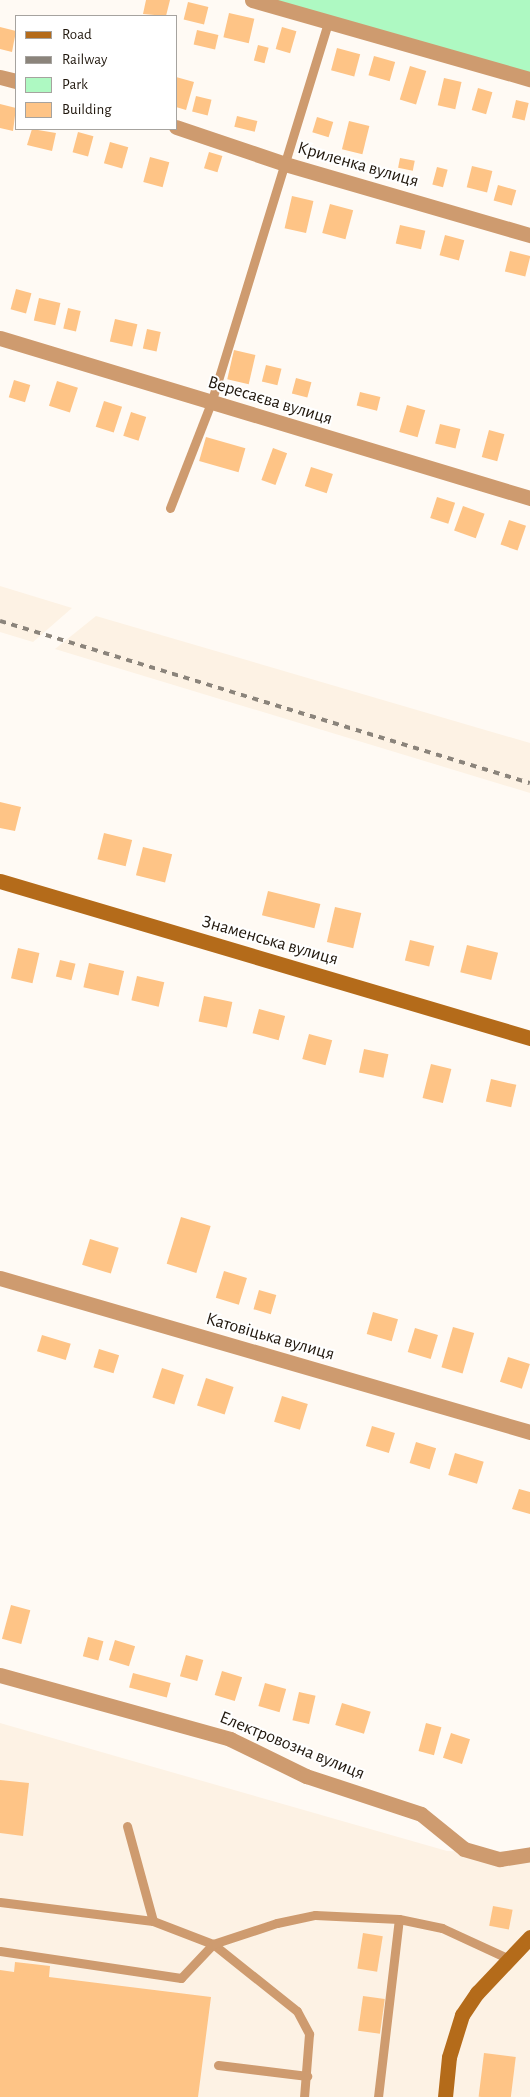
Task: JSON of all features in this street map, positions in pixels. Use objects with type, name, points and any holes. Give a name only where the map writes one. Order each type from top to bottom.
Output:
[{"type":"main road","name":"Знаменська вулиця","points":[[0,881],[530,1038]]},
{"type":"main road","points":[[445,2097],[449,2057],[462,2016],[507,1958],[530,1937]]},
{"type":"street","points":[[252,0],[530,80]]},
{"type":"street","points":[[0,77],[15,82]]},
{"type":"street","name":"Криленка вулиця","points":[[178,128],[285,164],[530,235]]},
{"type":"street","name":"Вересаєва вулиця","points":[[0,338],[530,498]]},
{"type":"street","name":"Катовіцька вулиця","points":[[0,1278],[530,1432]]},
{"type":"street","name":"Електровозна вулиця","points":[[0,1675],[230,1739],[306,1776],[421,1814],[464,1849],[500,1859],[530,1854]]},
{"type":"lane","points":[[170,508],[211,403],[328,23]]},
{"type":"lane","points":[[127,1826],[152,1921]]},
{"type":"lane","points":[[0,1902],[152,1921],[213,1944],[297,2011],[309,2034],[304,2097]]},
{"type":"lane","points":[[0,1951],[181,1978],[213,1944],[315,1915],[399,1920],[442,1928],[507,1958]]},
{"type":"lane","points":[[378,2097],[399,1920]]},
{"type":"lane","points":[[218,2065],[307,2076]]},
{"type":"shaded area","points":[[0,586],[72,608],[33,642],[0,632]]},
{"type":"shaded area","points":[[96,616],[530,743],[530,793],[55,649]]},
{"type":"shaded area","points":[[0,1723],[447,1851],[530,1854],[530,2097],[0,2097]]},
{"type":"green space","points":[[252,0],[530,0],[530,79]]},
{"type":"building","points":[[146,0],[170,0],[166,15],[143,14]]},
{"type":"building","points":[[188,2],[208,7],[204,25],[184,19]]},
{"type":"building","points":[[229,13],[254,19],[249,43],[223,37]]},
{"type":"building","points":[[0,27],[15,31],[12,52],[0,49]]},
{"type":"building","points":[[282,27],[296,31],[290,53],[276,49]]},
{"type":"building","points":[[197,30],[218,35],[215,50],[194,45]]},
{"type":"building","points":[[258,45],[269,48],[264,63],[254,60]]},
{"type":"building","points":[[337,48],[360,54],[354,76],[331,70]]},
{"type":"building","points":[[374,56],[395,62],[390,81],[368,75]]},
{"type":"building","points":[[410,66],[426,71],[416,104],[400,99]]},
{"type":"building","points":[[178,78],[194,82],[186,110],[178,108]]},
{"type":"building","points":[[444,78],[462,82],[455,109],[438,105]]},
{"type":"building","points":[[478,88],[492,92],[486,114],[472,110]]},
{"type":"building","points":[[196,96],[212,100],[208,115],[192,112]]},
{"type":"building","points":[[516,100],[529,103],[525,120],[512,118]]},
{"type":"building","points":[[0,104],[15,108],[13,131],[0,128]]},
{"type":"building","points":[[237,116],[257,121],[255,132],[234,127]]},
{"type":"building","points":[[317,117],[333,122],[329,137],[312,132]]},
{"type":"building","points":[[349,121],[369,126],[362,154],[342,149]]},
{"type":"building","points":[[32,130],[56,133],[52,151],[27,145]]},
{"type":"building","points":[[78,132],[93,136],[88,156],[73,152]]},
{"type":"building","points":[[110,142],[128,147],[122,168],[104,163]]},
{"type":"building","points":[[209,152],[222,156],[217,172],[204,168]]},
{"type":"building","points":[[150,157],[169,162],[163,187],[143,182]]},
{"type":"building","points":[[400,158],[415,161],[413,171],[398,168]]},
{"type":"building","points":[[472,166],[492,171],[487,192],[467,187]]},
{"type":"building","points":[[437,167],[448,170],[443,187],[432,184]]},
{"type":"building","points":[[498,185],[516,190],[512,206],[494,200]]},
{"type":"building","points":[[292,196],[313,201],[306,233],[285,228]]},
{"type":"building","points":[[330,204],[353,210],[345,239],[322,233]]},
{"type":"building","points":[[400,225],[425,231],[421,249],[396,244]]},
{"type":"building","points":[[445,235],[464,240],[459,260],[440,255]]},
{"type":"building","points":[[510,251],[530,256],[525,276],[505,271]]},
{"type":"building","points":[[16,289],[31,293],[26,313],[11,309]]},
{"type":"building","points":[[39,298],[60,303],[55,325],[34,320]]},
{"type":"building","points":[[68,308],[81,311],[76,331],[63,328]]},
{"type":"building","points":[[115,319],[137,324],[132,347],[110,341]]},
{"type":"building","points":[[147,329],[161,332],[157,351],[143,349]]},
{"type":"building","points":[[234,350],[255,355],[249,384],[227,379]]},
{"type":"building","points":[[266,365],[282,369],[277,385],[262,381]]},
{"type":"building","points":[[296,378],[311,382],[307,398],[292,393]]},
{"type":"building","points":[[14,380],[30,385],[25,402],[9,397]]},
{"type":"building","points":[[57,381],[78,388],[70,413],[49,406]]},
{"type":"building","points":[[360,392],[380,397],[377,411],[357,406]]},
{"type":"building","points":[[104,401],[122,407],[114,433],[96,427]]},
{"type":"building","points":[[407,405],[425,410],[418,437],[399,432]]},
{"type":"building","points":[[131,412],[146,417],[138,441],[123,436]]},
{"type":"building","points":[[440,424],[460,429],[456,448],[435,443]]},
{"type":"building","points":[[489,430],[504,434],[497,461],[482,457]]},
{"type":"building","points":[[206,437],[245,448],[239,472],[199,461]]},
{"type":"building","points":[[273,448],[287,453],[275,485],[261,480]]},
{"type":"building","points":[[311,467],[333,474],[327,493],[305,486]]},
{"type":"building","points":[[437,497],[455,503],[448,524],[430,518]]},
{"type":"building","points":[[463,506],[485,514],[476,538],[454,530]]},
{"type":"building","points":[[509,520],[526,526],[518,550],[501,545]]},
{"type":"building","points":[[0,802],[21,807],[15,831],[0,828]]},
{"type":"building","points":[[104,833],[132,840],[126,866],[97,859]]},
{"type":"building","points":[[143,847],[172,854],[165,882],[136,875]]},
{"type":"building","points":[[268,891],[320,904],[314,928],[262,915]]},
{"type":"building","points":[[335,907],[361,913],[353,948],[327,942]]},
{"type":"building","points":[[410,940],[434,946],[429,966],[405,960]]},
{"type":"building","points":[[467,945],[498,953],[491,980],[460,972]]},
{"type":"building","points":[[18,948],[39,953],[32,983],[11,978]]},
{"type":"building","points":[[60,960],[76,964],[71,980],[56,976]]},
{"type":"building","points":[[89,963],[124,971],[118,995],[83,987]]},
{"type":"building","points":[[137,976],[164,982],[159,1007],[131,1000]]},
{"type":"building","points":[[204,996],[232,1002],[227,1027],[199,1021]]},
{"type":"building","points":[[259,1009],[285,1016],[279,1040],[253,1033]]},
{"type":"building","points":[[309,1034],[332,1040],[325,1065],[302,1059]]},
{"type":"building","points":[[364,1049],[388,1054],[383,1078],[359,1072]]},
{"type":"building","points":[[431,1064],[451,1069],[443,1103],[423,1098]]},
{"type":"building","points":[[491,1079],[516,1085],[511,1107],[486,1101]]},
{"type":"building","points":[[181,1217],[211,1226],[196,1273],[167,1264]]},
{"type":"building","points":[[90,1239],[119,1248],[111,1274],[82,1265]]},
{"type":"building","points":[[224,1271],[247,1278],[239,1305],[216,1298]]},
{"type":"building","points":[[259,1290],[276,1295],[271,1314],[253,1309]]},
{"type":"building","points":[[373,1312],[398,1319],[392,1341],[367,1334]]},
{"type":"building","points":[[453,1327],[474,1333],[463,1373],[441,1367]]},
{"type":"building","points":[[415,1328],[438,1335],[431,1359],[408,1352]]},
{"type":"building","points":[[42,1335],[71,1344],[66,1360],[37,1351]]},
{"type":"building","points":[[99,1349],[119,1355],[114,1373],[93,1367]]},
{"type":"building","points":[[508,1357],[530,1364],[522,1389],[500,1382]]},
{"type":"building","points":[[162,1368],[184,1375],[174,1405],[152,1397]]},
{"type":"building","points":[[206,1378],[234,1387],[225,1415],[197,1406]]},
{"type":"building","points":[[282,1396],[308,1404],[300,1430],[274,1422]]},
{"type":"building","points":[[372,1426],[395,1433],[389,1453],[366,1446]]},
{"type":"building","points":[[416,1442],[436,1448],[430,1469],[410,1463]]},
{"type":"building","points":[[455,1453],[484,1462],[477,1484],[448,1475]]},
{"type":"building","points":[[519,1489],[530,1492],[530,1514],[512,1509]]},
{"type":"building","points":[[11,1605],[30,1610],[21,1644],[2,1639]]},
{"type":"building","points":[[88,1637],[103,1641],[98,1660],[83,1656]]},
{"type":"building","points":[[115,1640],[135,1646],[129,1666],[109,1660]]},
{"type":"building","points":[[186,1655],[203,1660],[197,1681],[180,1676]]},
{"type":"building","points":[[222,1671],[242,1677],[235,1701],[215,1695]]},
{"type":"building","points":[[133,1673],[171,1683],[167,1698],[129,1687]]},
{"type":"building","points":[[265,1683],[286,1689],[280,1712],[258,1706]]},
{"type":"building","points":[[299,1692],[316,1696],[309,1724],[292,1720]]},
{"type":"building","points":[[342,1703],[371,1712],[364,1734],[335,1725]]},
{"type":"building","points":[[426,1723],[441,1727],[434,1755],[418,1751]]},
{"type":"building","points":[[451,1733],[470,1739],[462,1764],[443,1758]]},
{"type":"building","points":[[0,1780],[29,1783],[23,1836],[0,1833]]},
{"type":"building","points":[[493,1906],[513,1910],[509,1929],[489,1926]]},
{"type":"building","points":[[363,1933],[383,1936],[377,1972],[357,1969]]},
{"type":"building","points":[[15,1962],[50,1966],[49,1977],[211,1997],[198,2097],[0,2097],[0,1970],[14,1972]]},
{"type":"building","points":[[363,1996],[385,1999],[380,2034],[358,2031]]},
{"type":"building","points":[[484,2053],[516,2057],[511,2097],[479,2097]]},
{"type":"railway","points":[[0,621],[530,783]]}]
